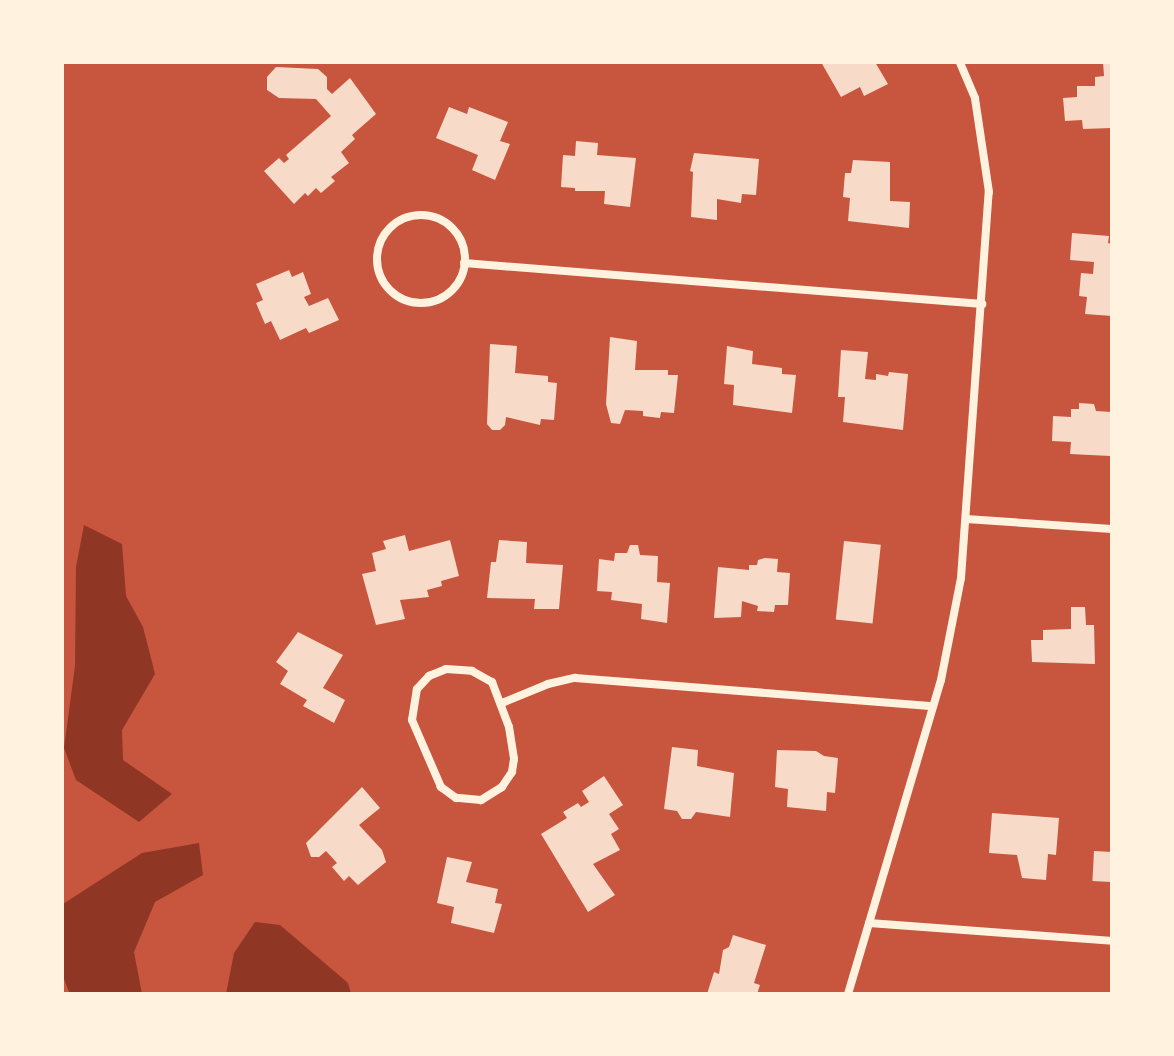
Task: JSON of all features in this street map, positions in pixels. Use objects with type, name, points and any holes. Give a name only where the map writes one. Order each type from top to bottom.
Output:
[{"type":"street","points":[[848,994],[933,706],[953,626],[966,519],[989,192],[975,98],[960,62]]},
{"type":"street","points":[[427,215],[440,218],[461,237],[466,250],[464,263],[462,279],[453,291],[440,300],[425,304],[395,296],[378,270],[377,255],[389,228],[400,220],[427,215]]},
{"type":"street","points":[[464,263],[982,304]]},
{"type":"street","points":[[966,519],[1112,529]]},
{"type":"street","points":[[441,670],[472,671],[492,682],[502,703],[514,754],[509,777],[498,791],[481,800],[469,801],[450,795],[437,782],[414,727],[411,707],[417,689],[424,680],[441,670]]},
{"type":"street","points":[[502,703],[548,684],[575,678],[933,706]]},
{"type":"street","points":[[869,923],[1112,941]]},
{"type":"shaded area","points":[[84,525],[122,544],[126,596],[143,627],[155,674],[122,730],[123,760],[172,794],[139,822],[76,780],[64,748],[75,666],[76,567]]},
{"type":"shaded area","points":[[199,843],[203,875],[155,902],[134,952],[142,994],[70,994],[62,974],[63,904],[142,853]]},
{"type":"shaded area","points":[[255,922],[280,925],[348,983],[351,994],[226,994],[234,953]]},
{"type":"building","points":[[821,62],[875,62],[888,84],[864,96],[860,87],[841,97]]},
{"type":"building","points":[[1103,62],[1112,62],[1112,128],[1083,129],[1082,120],[1065,121],[1063,98],[1077,97],[1077,86],[1095,86],[1095,77],[1104,76]]},
{"type":"building","points":[[276,67],[318,69],[327,77],[327,89],[332,94],[350,78],[376,114],[352,135],[355,139],[341,152],[349,163],[331,177],[335,181],[321,193],[316,188],[308,196],[305,193],[294,204],[264,171],[279,158],[284,163],[289,159],[286,155],[331,116],[316,99],[279,98],[267,90],[267,77]]},
{"type":"building","points":[[449,107],[467,114],[469,107],[508,122],[500,141],[510,144],[495,180],[472,170],[478,155],[436,138]]},
{"type":"building","points":[[576,141],[598,143],[597,155],[636,158],[630,207],[604,204],[605,191],[575,191],[575,188],[561,187],[563,155],[575,156]]},
{"type":"building","points":[[694,153],[759,159],[756,195],[742,194],[741,203],[717,199],[717,220],[691,217],[693,172],[690,171]]},
{"type":"building","points":[[853,160],[890,162],[890,201],[910,202],[909,228],[848,221],[850,198],[843,197],[845,173],[851,173]]},
{"type":"building","points":[[1072,233],[1109,236],[1108,243],[1112,244],[1112,316],[1085,314],[1087,297],[1079,296],[1081,273],[1093,274],[1094,262],[1070,260]]},
{"type":"building","points":[[289,270],[292,277],[303,272],[311,294],[304,297],[309,306],[328,298],[339,320],[309,333],[306,328],[280,340],[271,321],[265,324],[256,303],[263,300],[256,284]]},
{"type":"building","points":[[610,337],[637,341],[635,370],[668,370],[668,375],[678,375],[674,413],[661,412],[660,418],[643,416],[643,411],[625,410],[620,424],[611,423],[606,404]]},
{"type":"building","points":[[490,344],[517,346],[515,373],[548,376],[548,382],[557,383],[554,420],[541,419],[540,425],[506,417],[505,425],[500,430],[492,430],[487,424]]},
{"type":"building","points":[[727,346],[753,351],[752,364],[782,368],[782,374],[796,375],[792,413],[733,405],[734,385],[724,384]]},
{"type":"building","points":[[841,350],[868,352],[865,379],[876,380],[876,374],[888,376],[889,372],[908,374],[903,430],[843,422],[845,397],[838,397]]},
{"type":"building","points":[[1079,403],[1094,404],[1096,411],[1112,412],[1110,456],[1070,454],[1071,442],[1052,441],[1053,416],[1071,417],[1071,409],[1079,409]]},
{"type":"building","points":[[405,535],[409,551],[450,540],[459,576],[441,581],[442,586],[427,590],[429,597],[400,600],[405,619],[376,625],[362,574],[376,571],[372,553],[386,549],[383,541]]},
{"type":"building","points":[[499,540],[527,542],[526,563],[563,565],[559,609],[534,609],[535,599],[487,598],[491,562],[496,562]]},
{"type":"building","points":[[844,541],[881,545],[873,623],[836,620]]},
{"type":"building","points":[[630,545],[638,545],[640,555],[658,556],[657,582],[670,583],[667,623],[641,619],[642,604],[611,600],[612,592],[597,591],[599,559],[614,561],[615,553],[627,553]]},
{"type":"building","points":[[778,559],[777,572],[790,573],[788,605],[775,605],[774,612],[757,611],[758,606],[742,601],[741,617],[714,618],[718,567],[749,570],[749,565],[757,565],[758,560]]},
{"type":"building","points":[[1071,607],[1085,607],[1086,625],[1094,625],[1095,664],[1032,662],[1031,640],[1043,640],[1043,630],[1071,629]]},
{"type":"building","points":[[298,632],[343,655],[323,688],[345,700],[334,723],[303,706],[307,700],[280,684],[288,671],[276,662]]},
{"type":"building","points":[[672,747],[698,750],[697,766],[734,773],[730,817],[696,812],[691,819],[682,819],[677,811],[664,809]]},
{"type":"building","points":[[777,750],[816,751],[838,758],[835,793],[827,792],[826,811],[787,807],[788,789],[775,787]]},
{"type":"building","points":[[604,776],[623,805],[609,814],[619,829],[611,834],[620,850],[593,864],[615,895],[588,912],[541,834],[567,818],[563,812],[578,803],[581,807],[589,802],[582,791]]},
{"type":"building","points":[[362,787],[380,808],[359,825],[382,850],[386,862],[358,885],[349,876],[344,881],[332,867],[337,863],[326,851],[319,857],[311,857],[306,843]]},
{"type":"building","points":[[992,813],[1059,818],[1056,855],[1048,854],[1046,880],[1022,878],[1017,855],[989,853]]},
{"type":"building","points":[[1094,851],[1112,852],[1110,882],[1092,881]]},
{"type":"building","points":[[447,857],[472,862],[466,882],[498,889],[495,903],[502,904],[494,933],[451,923],[454,907],[437,903]]},
{"type":"building","points":[[733,935],[766,945],[754,983],[760,985],[757,994],[707,994],[714,972],[719,974],[723,950],[729,947]]}]
